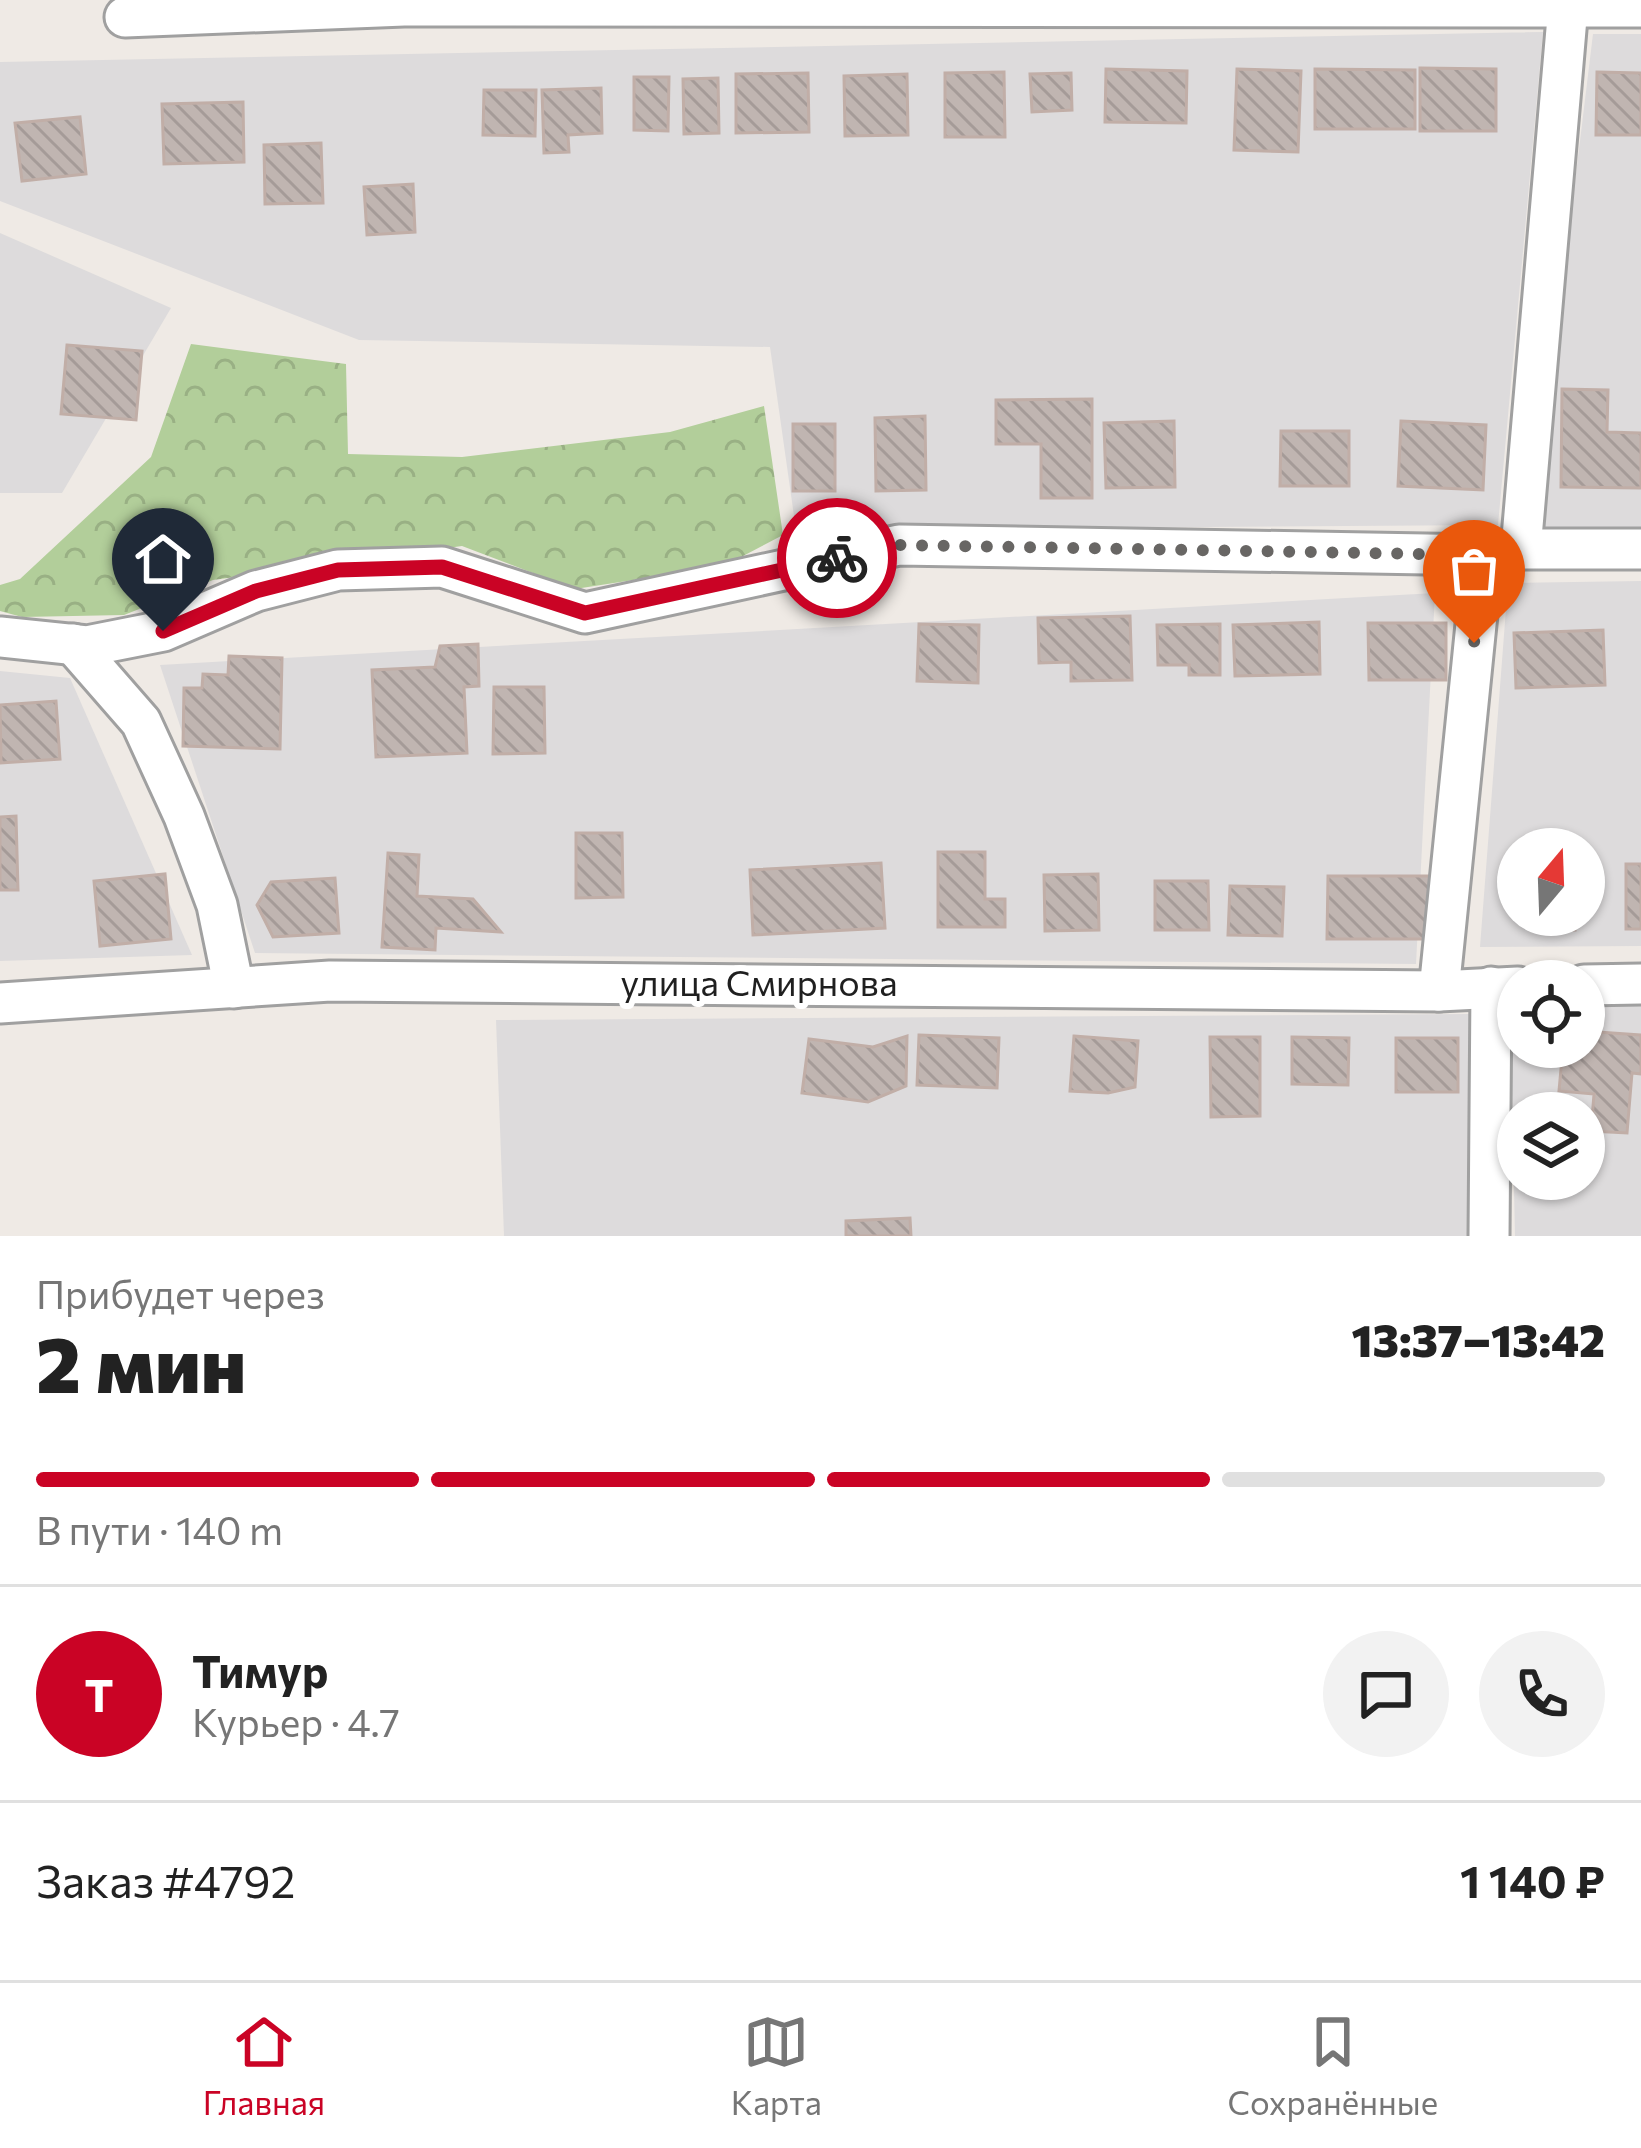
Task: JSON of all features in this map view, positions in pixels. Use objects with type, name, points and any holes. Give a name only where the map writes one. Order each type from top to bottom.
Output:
[{"type":"street","points":[[125,17],[404,6],[1641,7]]},
{"type":"street","points":[[1439,991],[1502,552],[1568,6]]},
{"type":"street","points":[[0,637],[87,646],[163,631],[256,591],[338,570],[442,567],[585,613],[899,545],[1502,552],[1641,549]]},
{"type":"street","points":[[73,644],[141,722],[184,816],[217,905],[235,988]]},
{"type":"street","name":"улица Смирнова","points":[[0,1003],[330,981],[1439,991],[1497,987]]},
{"type":"street","points":[[1605,985],[1641,984]]},
{"type":"street","points":[[1489,1236],[1500,1068]]},
{"type":"shaded area","points":[[1543,32],[1498,525],[796,530],[770,347],[359,340],[0,201],[0,62]]},
{"type":"shaded area","points":[[1593,34],[1641,34],[1641,527],[1533,527]]},
{"type":"shaded area","points":[[0,233],[171,308],[62,493],[0,493]]},
{"type":"shaded area","points":[[1641,581],[1641,946],[1480,947],[1508,583]]},
{"type":"shaded area","points":[[1435,593],[1416,964],[255,953],[160,665]]},
{"type":"shaded area","points":[[0,671],[70,678],[192,955],[0,961]]},
{"type":"shaded area","points":[[1605,1000],[1641,1000],[1641,1236],[1515,1236],[1514,1200],[1605,1200],[1605,1092],[1512,1092],[1511,1068],[1605,1068]]},
{"type":"shaded area","points":[[1471,1014],[1471,1236],[504,1236],[496,1020]]},
{"type":"green space","points":[[191,344],[346,364],[348,454],[462,457],[670,432],[764,406],[783,535],[724,566],[575,589],[462,546],[213,580],[124,615],[22,617],[0,611],[0,585],[20,579],[151,457]]},
{"type":"building","points":[[1420,68],[1496,69],[1496,131],[1420,131]]},
{"type":"building","points":[[1106,69],[1187,71],[1186,123],[1105,122]]},
{"type":"building","points":[[1237,69],[1301,71],[1298,152],[1234,150]]},
{"type":"building","points":[[1315,69],[1415,70],[1415,129],[1315,129]]},
{"type":"building","points":[[1004,72],[1005,137],[945,137],[945,73]]},
{"type":"building","points":[[1597,72],[1641,73],[1641,135],[1596,135]]},
{"type":"building","points":[[808,73],[809,132],[736,133],[736,74]]},
{"type":"building","points":[[1071,73],[1072,110],[1032,112],[1030,74]]},
{"type":"building","points":[[907,74],[908,135],[845,136],[844,76]]},
{"type":"building","points":[[634,77],[669,77],[668,131],[634,130]]},
{"type":"building","points":[[718,78],[719,133],[684,134],[683,79]]},
{"type":"building","points":[[601,88],[602,133],[568,135],[569,152],[544,153],[542,90]]},
{"type":"building","points":[[484,90],[536,90],[535,136],[483,135]]},
{"type":"building","points":[[243,102],[244,162],[164,164],[162,104]]},
{"type":"building","points":[[80,117],[86,174],[22,181],[15,123]]},
{"type":"building","points":[[321,143],[323,203],[265,204],[264,145]]},
{"type":"building","points":[[413,184],[415,232],[367,235],[364,187]]},
{"type":"building","points":[[67,345],[142,351],[136,420],[61,414]]},
{"type":"building","points":[[1562,389],[1608,390],[1607,432],[1641,433],[1641,488],[1561,487]]},
{"type":"building","points":[[1092,399],[1092,498],[1041,498],[1041,444],[996,444],[996,400]]},
{"type":"building","points":[[925,416],[926,490],[876,491],[875,418]]},
{"type":"building","points":[[1174,421],[1175,487],[1106,488],[1104,423]]},
{"type":"building","points":[[1401,421],[1486,425],[1483,490],[1398,486]]},
{"type":"building","points":[[793,424],[835,424],[835,491],[793,491]]},
{"type":"building","points":[[1281,431],[1349,431],[1349,486],[1280,486]]},
{"type":"building","points":[[1130,616],[1132,680],[1071,681],[1071,662],[1039,663],[1038,618]]},
{"type":"building","points":[[1319,622],[1320,674],[1235,676],[1233,625]]},
{"type":"building","points":[[1368,623],[1446,623],[1446,680],[1369,680]]},
{"type":"building","points":[[919,624],[979,625],[978,683],[917,681]]},
{"type":"building","points":[[1220,624],[1220,675],[1189,675],[1189,665],[1158,665],[1157,625]]},
{"type":"building","points":[[1603,630],[1605,685],[1516,688],[1514,633]]},
{"type":"building","points":[[478,644],[479,686],[464,687],[467,753],[376,757],[372,670],[435,667],[440,646]]},
{"type":"building","points":[[229,656],[282,658],[280,749],[183,746],[184,688],[202,688],[203,674],[228,675]]},
{"type":"building","points":[[494,687],[544,687],[545,753],[493,754]]},
{"type":"building","points":[[56,701],[60,759],[1,763],[0,705]]},
{"type":"building","points":[[16,816],[18,890],[0,890],[0,817]]},
{"type":"building","points":[[576,833],[622,833],[623,897],[576,898]]},
{"type":"building","points":[[938,852],[985,852],[985,899],[1005,899],[1005,927],[938,927]]},
{"type":"building","points":[[388,853],[419,855],[417,896],[473,899],[501,932],[436,928],[435,950],[382,947]]},
{"type":"building","points":[[881,863],[885,928],[753,935],[750,870]]},
{"type":"building","points":[[1626,864],[1641,864],[1641,929],[1626,929]]},
{"type":"building","points":[[165,874],[171,939],[100,946],[94,881]]},
{"type":"building","points":[[1098,874],[1099,930],[1045,931],[1044,875]]},
{"type":"building","points":[[1328,876],[1430,876],[1430,939],[1327,939]]},
{"type":"building","points":[[335,878],[339,933],[273,937],[257,905],[271,882]]},
{"type":"building","points":[[1155,881],[1208,881],[1209,930],[1155,930]]},
{"type":"building","points":[[1230,886],[1284,887],[1282,936],[1228,935]]},
{"type":"building","points":[[1605,1032],[1641,1035],[1641,1074],[1632,1073],[1627,1133],[1605,1132],[1605,1092],[1559,1091],[1561,1068],[1605,1068]]},
{"type":"building","points":[[919,1035],[999,1038],[997,1088],[917,1085]]},
{"type":"building","points":[[907,1036],[906,1086],[868,1102],[802,1093],[809,1039],[873,1047]]},
{"type":"building","points":[[1074,1036],[1138,1041],[1135,1087],[1108,1093],[1070,1091]]},
{"type":"building","points":[[1210,1037],[1260,1037],[1260,1116],[1211,1117]]},
{"type":"building","points":[[1292,1037],[1349,1038],[1348,1085],[1292,1084]]},
{"type":"building","points":[[1396,1038],[1458,1038],[1458,1092],[1396,1092]]},
{"type":"building","points":[[910,1218],[911,1236],[846,1236],[846,1221]]},
{"type":"way so far","points":[[837,558],[899,545],[1483,555],[1474,643]]},
{"type":"route","points":[[163,631],[256,591],[338,570],[442,567],[585,613],[837,558]]}]
